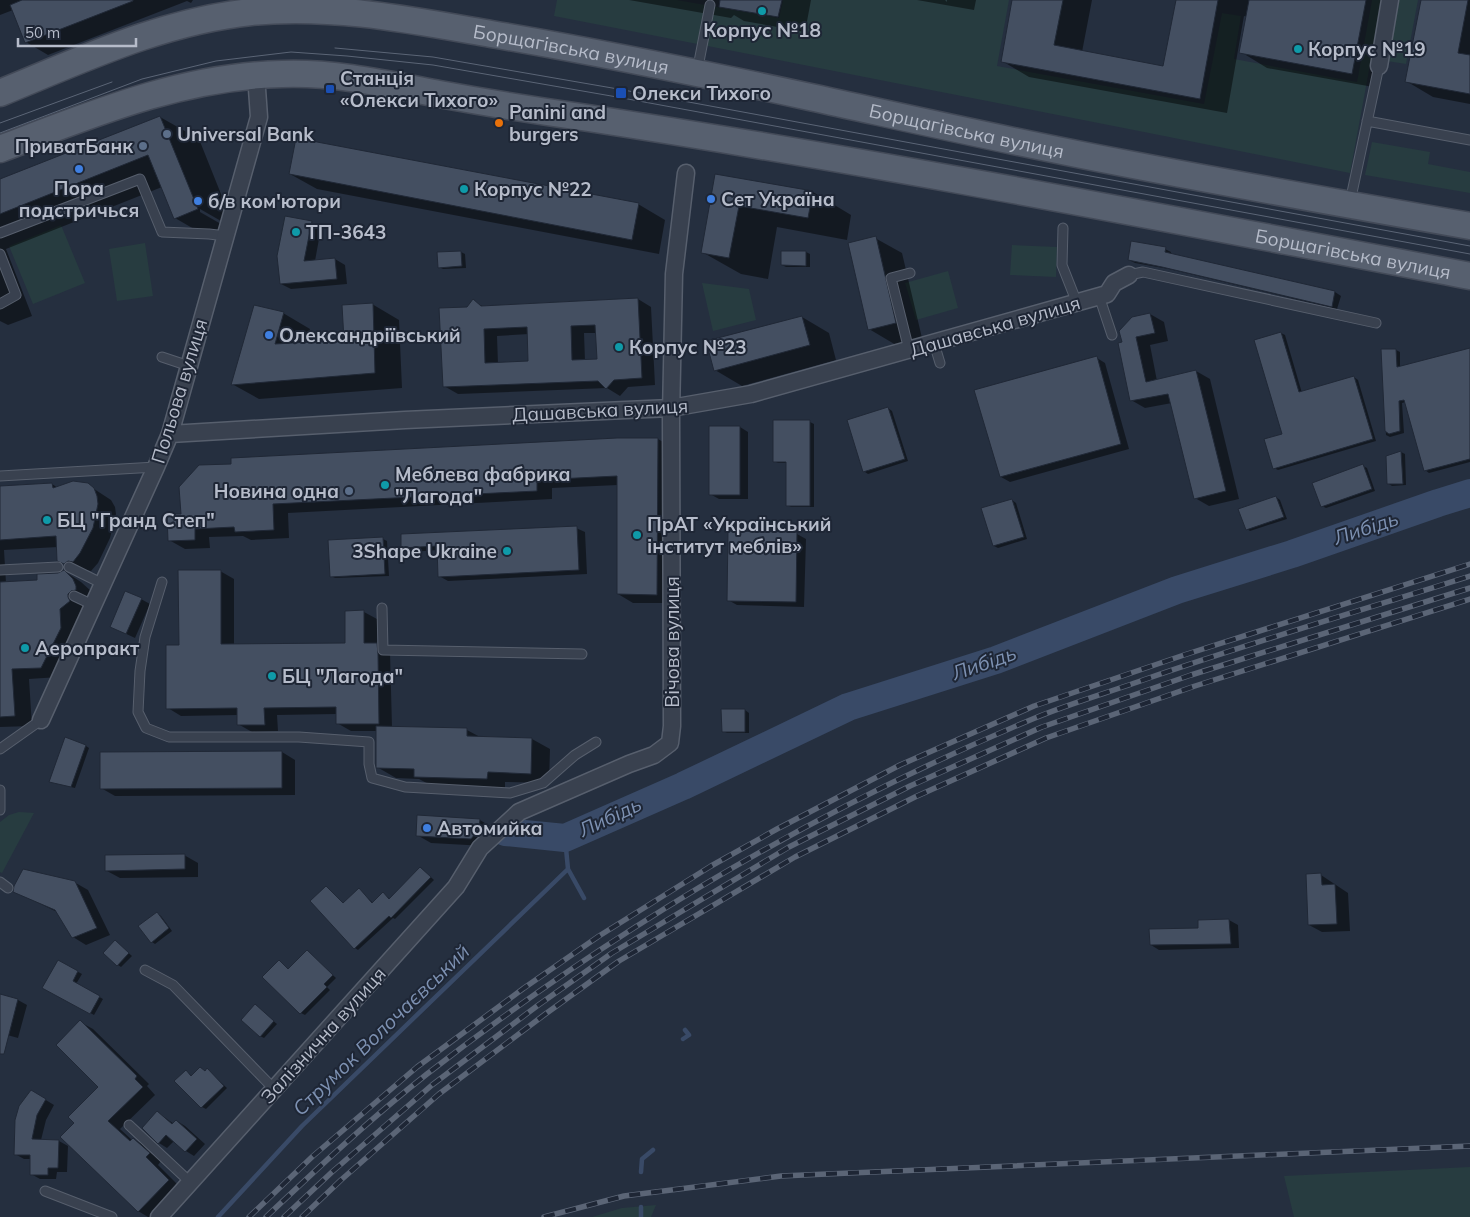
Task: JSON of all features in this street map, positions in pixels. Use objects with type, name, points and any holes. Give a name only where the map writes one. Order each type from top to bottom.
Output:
[{"type":"main road","name":"Борщагівська вулиця","points":[[0,93],[155,33],[200,21],[242,14],[295,10],[338,11],[379,15],[544,43],[697,72],[982,135],[1129,164],[1470,226]]},
{"type":"main road","name":"Борщагівська вулиця","points":[[0,148],[150,94],[204,82],[256,75],[326,75],[493,104],[691,134],[968,180],[1470,276]]},
{"type":"street","points":[[1379,66],[1390,0]]},
{"type":"street","name":"Польова вулиця","points":[[41,720],[170,434],[259,117],[256,75]]},
{"type":"street","name":"Вічова вулиця","points":[[480,848],[519,812],[629,764],[654,756],[670,743],[672,726],[671,408],[674,274],[686,172]]},
{"type":"street","name":"Дашавська вулиця","points":[[170,434],[405,420],[671,408],[751,394],[1077,303],[1107,294],[1114,283],[1129,274]]},
{"type":"street","name":"Залізнична вулиця","points":[[159,1217],[456,887],[480,848]]},
{"type":"lane","points":[[697,72],[710,5]]},
{"type":"lane","points":[[1350,205],[1379,66]]},
{"type":"lane","points":[[1367,121],[1470,140]]},
{"type":"lane","points":[[0,233],[140,178],[162,232],[226,236]]},
{"type":"lane","points":[[1064,228],[1062,265],[1077,303]]},
{"type":"lane","points":[[0,254],[16,295],[0,304]]},
{"type":"lane","points":[[1129,274],[1142,272],[1376,323]]},
{"type":"lane","points":[[909,350],[890,278],[910,274]]},
{"type":"lane","points":[[1099,296],[1112,335]]},
{"type":"lane","points":[[934,343],[940,364]]},
{"type":"lane","points":[[162,357],[189,366]]},
{"type":"lane","points":[[0,476],[156,467]]},
{"type":"lane","points":[[0,570],[58,567]]},
{"type":"lane","points":[[69,567],[103,584]]},
{"type":"lane","points":[[162,582],[145,637],[139,680],[138,712],[146,728],[154,732],[169,736],[299,737],[369,742],[369,764],[372,778],[405,787],[510,793],[543,783],[575,756],[596,742]]},
{"type":"lane","points":[[74,596],[93,605]]},
{"type":"lane","points":[[382,608],[383,650],[582,654]]},
{"type":"lane","points":[[0,749],[41,720]]},
{"type":"lane","points":[[0,790],[0,810]]},
{"type":"lane","points":[[144,970],[173,985],[274,1089]]},
{"type":"lane","points":[[129,1125],[190,1182]]},
{"type":"lane","points":[[44,1192],[112,1217]]},
{"type":"green space","points":[[557,0],[677,0],[779,18],[783,0],[1009,0],[997,66],[1204,104],[1222,13],[1241,16],[1234,59],[1357,82],[1372,0],[1382,0],[1350,173],[554,16]]},
{"type":"green space","points":[[1397,0],[1418,0],[1406,64],[1387,61]]},
{"type":"green space","points":[[1372,142],[1430,152],[1428,164],[1470,172],[1470,193],[1365,175]]},
{"type":"green space","points":[[61,225],[85,283],[33,304],[9,246]]},
{"type":"green space","points":[[145,243],[153,296],[117,301],[109,249]]},
{"type":"green space","points":[[1012,245],[1057,247],[1056,277],[1010,275]]},
{"type":"green space","points":[[948,271],[958,308],[916,320],[905,283]]},
{"type":"green space","points":[[702,283],[749,289],[756,320],[713,331]]},
{"type":"green space","points":[[19,812],[34,813],[2,873],[0,872],[0,822],[9,815]]},
{"type":"green space","points":[[1470,1167],[1470,1217],[1294,1217],[1284,1176]]},
{"type":"green space","points":[[656,1205],[651,1217],[592,1217],[622,1208]]},
{"type":"building","points":[[22,0],[133,1],[25,43],[10,5]]},
{"type":"building","name":"Корпус №18","points":[[720,0],[782,0],[778,17],[719,7]]},
{"type":"building","points":[[1012,0],[1063,0],[1054,45],[1163,66],[1176,0],[1218,0],[1200,99],[1001,62]]},
{"type":"building","points":[[1249,0],[1366,0],[1352,74],[1239,53]]},
{"type":"building","points":[[1421,0],[1468,0],[1458,53],[1470,55],[1470,94],[1405,82]]},
{"type":"building","points":[[160,116],[198,209],[174,219],[148,155],[0,214],[0,179]]},
{"type":"building","name":"Корпус №22","points":[[296,138],[639,203],[632,240],[289,174]]},
{"type":"building","points":[[715,174],[813,191],[808,218],[739,206],[729,258],[701,253]]},
{"type":"building","points":[[285,216],[312,221],[304,261],[335,258],[337,279],[280,284],[277,256]]},
{"type":"building","points":[[876,236],[896,323],[868,330],[848,243]]},
{"type":"building","points":[[1131,241],[1166,247],[1165,252],[1335,291],[1332,307],[1128,260]]},
{"type":"building","points":[[461,251],[462,266],[438,268],[437,252]]},
{"type":"building","points":[[781,251],[806,251],[806,266],[781,265]]},
{"type":"building","name":"Корпус №23","points":[[638,298],[642,378],[614,380],[606,389],[598,381],[443,387],[439,308],[467,307],[473,299],[481,306]],"holes":[[[595,325],[597,359],[572,360],[571,326]],[[527,327],[528,361],[485,363],[484,329]]]},
{"type":"building","points":[[373,303],[375,373],[231,385],[254,305],[284,312],[275,344],[344,340],[342,305]]},
{"type":"building","points":[[1150,313],[1155,333],[1136,337],[1146,382],[1196,370],[1226,491],[1194,499],[1168,394],[1130,401],[1118,343],[1122,342],[1119,331],[1132,317]]},
{"type":"building","points":[[802,316],[810,345],[714,371],[706,341]]},
{"type":"building","points":[[1281,332],[1299,392],[1354,376],[1373,439],[1273,469],[1264,439],[1282,434],[1254,340]]},
{"type":"building","points":[[1470,348],[1470,459],[1424,471],[1404,400],[1399,401],[1400,431],[1389,434],[1385,431],[1381,349],[1396,349],[1397,367]]},
{"type":"building","points":[[1097,356],[1121,444],[1000,477],[974,390]]},
{"type":"building","points":[[888,407],[905,459],[863,472],[847,420]]},
{"type":"building","points":[[773,420],[810,420],[810,506],[786,506],[786,462],[773,462]]},
{"type":"building","points":[[709,426],[740,426],[740,495],[709,495]]},
{"type":"building","name":"Меблева фабрика \"Лагода\"","points":[[617,438],[658,438],[657,595],[617,594],[617,476],[537,480],[537,491],[273,504],[274,530],[235,532],[234,527],[195,529],[195,540],[168,541],[167,514],[181,514],[179,487],[199,465],[231,464],[231,458]]},
{"type":"building","points":[[1401,451],[1403,484],[1387,484],[1386,456]]},
{"type":"building","points":[[1363,464],[1372,489],[1321,507],[1312,483]]},
{"type":"building","name":"БЦ \"Гранд Степ\"","points":[[73,481],[88,483],[94,488],[98,504],[93,528],[73,562],[68,561],[64,564],[57,561],[56,536],[0,540],[0,486],[52,483],[53,488]]},
{"type":"building","points":[[1276,496],[1284,517],[1246,530],[1238,509]]},
{"type":"building","points":[[1012,499],[1024,537],[993,546],[981,508]]},
{"type":"building","name":"3Shape Ukraine","points":[[577,526],[579,570],[438,577],[437,546],[401,548],[401,534]]},
{"type":"building","points":[[728,531],[797,532],[796,602],[727,601]]},
{"type":"building","points":[[383,537],[385,574],[330,577],[328,540]]},
{"type":"building","points":[[64,570],[73,579],[76,590],[68,594],[70,601],[60,609],[61,628],[41,668],[12,669],[15,716],[0,717],[0,582],[37,580],[37,574],[58,573]]},
{"type":"building","name":"БЦ \"Лагода\"","points":[[178,570],[221,570],[221,644],[345,643],[345,611],[364,610],[364,643],[377,643],[379,724],[336,724],[336,707],[264,708],[265,725],[237,725],[237,708],[166,709],[166,645],[179,645]]},
{"type":"building","points":[[125,591],[142,598],[126,634],[110,627]]},
{"type":"building","points":[[721,709],[745,709],[745,732],[722,732]]},
{"type":"building","points":[[376,726],[467,728],[467,736],[532,738],[531,774],[488,772],[487,779],[414,777],[414,769],[376,768]]},
{"type":"building","points":[[65,737],[86,745],[71,787],[49,782]]},
{"type":"building","points":[[282,751],[282,788],[100,789],[100,752]]},
{"type":"building","points":[[417,815],[480,819],[479,829],[471,839],[416,836]]},
{"type":"building","points":[[185,854],[185,869],[105,871],[105,855]]},
{"type":"building","points":[[420,867],[431,877],[391,918],[389,916],[354,949],[310,901],[326,886],[343,903],[359,888],[372,903],[383,892],[389,899]]},
{"type":"building","points":[[23,869],[75,881],[97,928],[72,938],[55,910],[13,892]]},
{"type":"building","points":[[1321,873],[1322,885],[1335,884],[1337,924],[1308,925],[1306,874]]},
{"type":"building","points":[[157,912],[169,928],[151,943],[138,926]]},
{"type":"building","points":[[1229,919],[1231,944],[1150,945],[1149,929],[1198,928],[1198,920]]},
{"type":"building","points":[[115,940],[129,953],[117,966],[103,953]]},
{"type":"building","points":[[307,950],[333,975],[324,984],[327,987],[300,1014],[262,977],[279,960],[288,969]]},
{"type":"building","points":[[58,960],[78,971],[73,981],[100,996],[90,1014],[42,988]]},
{"type":"building","points":[[0,994],[18,999],[4,1054],[0,1054]]},
{"type":"building","points":[[255,1004],[274,1021],[260,1037],[241,1020]]},
{"type":"building","points":[[80,1020],[137,1076],[135,1079],[143,1087],[108,1121],[130,1141],[133,1138],[150,1153],[146,1157],[169,1180],[138,1212],[60,1137],[74,1123],[68,1117],[98,1087],[56,1045]]},
{"type":"building","points":[[200,1067],[205,1071],[207,1068],[224,1086],[201,1108],[174,1081],[186,1070],[191,1076]]},
{"type":"building","points":[[31,1090],[46,1099],[37,1115],[32,1139],[59,1140],[58,1168],[48,1168],[48,1175],[30,1175],[30,1155],[14,1155],[15,1120],[19,1106]]},
{"type":"building","points":[[157,1111],[172,1124],[176,1120],[197,1139],[185,1152],[166,1135],[158,1144],[142,1128]]},
{"type":"waterway","name":"Либідь","points":[[505,832],[565,838],[683,786],[848,707],[996,660],[1177,590],[1292,554],[1470,493]]},
{"type":"waterway","name":"Струмок Волочаєвський","points":[[565,838],[568,869],[584,898]]},
{"type":"waterway","name":"Струмок Волочаєвський","points":[[218,1217],[302,1126],[568,869]]},
{"type":"waterway","points":[[683,1039],[689,1035],[685,1030]]},
{"type":"waterway","points":[[641,1172],[642,1159],[653,1150]]},
{"type":"waterway","points":[[641,1207],[641,1217]]},
{"type":"tram line","points":[[335,48],[433,57],[618,89],[1470,246]]},
{"type":"tram line","points":[[0,133],[142,79],[216,61],[291,52],[347,56],[433,65],[617,97],[1470,254]]},
{"type":"tram line","points":[[0,123],[112,82]]},
{"type":"railway","points":[[249,1217],[313,1156],[417,1067],[524,988],[599,936],[711,866],[777,829],[900,765],[1034,706],[1184,655],[1470,564]]},
{"type":"railway","points":[[266,1217],[386,1108],[427,1074],[498,1021],[570,970],[644,922],[796,832],[954,753],[1076,702],[1227,652],[1470,576]]},
{"type":"railway","points":[[284,1217],[332,1172],[432,1085],[537,1006],[612,953],[789,847],[910,786],[1042,727],[1191,675],[1470,588]]},
{"type":"railway","points":[[302,1217],[439,1094],[544,1015],[619,961],[795,857],[915,797],[1046,738],[1195,686],[1470,599]]},
{"type":"railway","points":[[544,1217],[624,1196],[781,1176],[1470,1146]]},
{"type":"place","name":"Корпус №18","points":[[762,11]]},
{"type":"place","name":"Корпус №19","points":[[1298,49]]},
{"type":"place","name":"Станція «Олекси Тихого»","points":[[330,89]]},
{"type":"place","name":"Олекси Тихого","points":[[621,93]]},
{"type":"place","name":"Panini and burgers","points":[[499,123]]},
{"type":"place","name":"Universal Bank","points":[[167,134]]},
{"type":"place","name":"ПриватБанк","points":[[143,146]]},
{"type":"place","name":"Пора подстричься","points":[[79,169]]},
{"type":"place","name":"Корпус №22","points":[[464,189]]},
{"type":"place","name":"Сет Україна","points":[[711,199]]},
{"type":"place","name":"б/в ком'ютори","points":[[198,201]]},
{"type":"place","name":"ТП-3643","points":[[296,232]]},
{"type":"place","name":"Олександріївський","points":[[269,335]]},
{"type":"place","name":"Корпус №23","points":[[619,347]]},
{"type":"place","name":"Меблева фабрика \"Лагода\"","points":[[385,485]]},
{"type":"place","name":"Новина одна","points":[[349,491]]},
{"type":"place","name":"БЦ \"Гранд Степ\"","points":[[47,520]]},
{"type":"place","name":"ПрАТ «Український інститут меблів»","points":[[637,535]]},
{"type":"place","name":"3Shape Ukraine","points":[[507,551]]},
{"type":"place","name":"Аеропракт","points":[[25,648]]},
{"type":"place","name":"БЦ \"Лагода\"","points":[[272,676]]},
{"type":"place","name":"Автомийка","points":[[427,828]]}]
